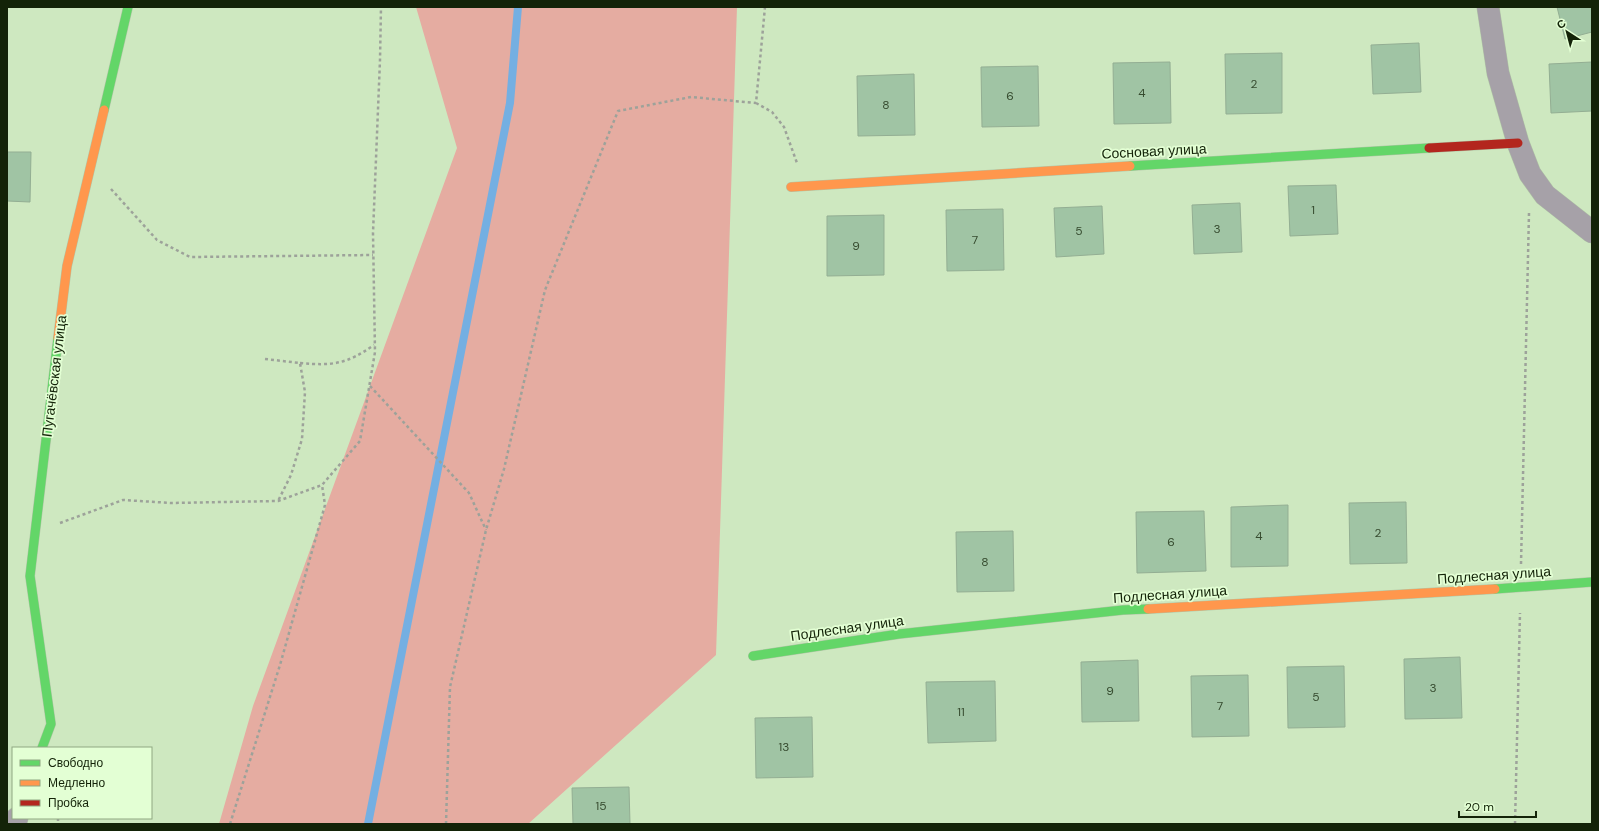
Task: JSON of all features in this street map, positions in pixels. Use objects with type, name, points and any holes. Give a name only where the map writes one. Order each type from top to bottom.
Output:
[{"type":"street","name":"Пугачёвская улица","points":[[42,747],[51,724],[30,576],[67,266],[128,7]]},
{"type":"street","points":[[1488,7],[1498,73],[1518,143],[1530,174],[1545,195],[1592,232]]},
{"type":"street","name":"Сосновая улица","points":[[791,187],[1518,143]]},
{"type":"street","name":"Подлесная улица","points":[[752,656],[898,634],[1123,610],[1520,588],[1592,582]]},
{"type":"path","points":[[36,533],[123,500],[171,503],[278,501],[322,485],[360,441],[375,345],[372,233],[380,68],[381,7]]},
{"type":"path","points":[[756,103],[765,7]]},
{"type":"path","points":[[446,824],[450,687],[486,530],[504,469],[545,290],[618,111],[691,97],[756,103],[772,112],[784,127],[806,186]]},
{"type":"path","points":[[1515,824],[1530,174]]},
{"type":"path","points":[[88,178],[105,183],[157,240],[190,257],[373,255]]},
{"type":"path","points":[[265,359],[320,365],[343,362],[357,357],[375,345]]},
{"type":"path","points":[[278,501],[291,474],[302,439],[305,392],[300,363]]},
{"type":"path","points":[[369,385],[469,493],[486,530]]},
{"type":"path","points":[[230,824],[280,665],[325,505],[322,485]]},
{"type":"shaded area","points":[[416,7],[737,7],[716,655],[528,824],[219,824],[253,706],[457,148]]},
{"type":"building","points":[[1557,7],[1592,7],[1592,32],[1565,39]]},
{"type":"building","points":[[1419,43],[1421,92],[1373,94],[1371,45]]},
{"type":"building","points":[[1282,53],[1282,113],[1226,114],[1225,54]]},
{"type":"building","points":[[1170,62],[1171,123],[1114,124],[1113,63]]},
{"type":"building","points":[[1592,62],[1592,111],[1551,113],[1549,64]]},
{"type":"building","points":[[1038,66],[1039,126],[982,127],[981,67]]},
{"type":"building","points":[[914,74],[915,135],[858,136],[857,76]]},
{"type":"building","points":[[7,152],[31,152],[30,202],[7,201]]},
{"type":"building","points":[[1336,185],[1338,234],[1290,236],[1288,186]]},
{"type":"building","points":[[1240,203],[1242,252],[1194,254],[1192,205]]},
{"type":"building","points":[[1102,206],[1104,254],[1056,257],[1054,208]]},
{"type":"building","points":[[1003,209],[1004,270],[947,271],[946,210]]},
{"type":"building","points":[[884,215],[884,275],[827,276],[827,216]]},
{"type":"building","points":[[1406,502],[1407,563],[1350,564],[1349,503]]},
{"type":"building","points":[[1288,505],[1288,566],[1231,567],[1231,507]]},
{"type":"building","points":[[1204,511],[1206,571],[1137,573],[1136,512]]},
{"type":"building","points":[[1013,531],[1014,591],[957,592],[956,532]]},
{"type":"building","points":[[1460,657],[1462,718],[1405,719],[1404,659]]},
{"type":"building","points":[[1138,660],[1139,721],[1082,722],[1081,662]]},
{"type":"building","points":[[1344,666],[1345,727],[1288,728],[1287,667]]},
{"type":"building","points":[[1248,675],[1249,736],[1192,737],[1191,676]]},
{"type":"building","points":[[995,681],[996,741],[928,743],[926,682]]},
{"type":"building","points":[[812,717],[813,777],[756,778],[755,718]]},
{"type":"building","points":[[629,787],[630,824],[573,824],[572,788]]},
{"type":"waterway","points":[[368,824],[510,103],[518,7]]},
{"type":"traffic: fast","points":[[104,110],[128,7]]},
{"type":"traffic: fast","points":[[1130,166],[1429,148]]},
{"type":"traffic: fast","points":[[42,747],[51,724],[30,576],[58,338]]},
{"type":"traffic: fast","points":[[1495,589],[1592,582]]},
{"type":"traffic: fast","points":[[753,656],[899,634],[1123,610],[1148,609]]},
{"type":"traffic: slow","points":[[58,338],[67,266],[104,110]]},
{"type":"traffic: slow","points":[[791,187],[1130,166]]},
{"type":"traffic: slow","points":[[1148,609],[1495,589]]},
{"type":"traffic: jam","points":[[1429,148],[1518,143]]}]
